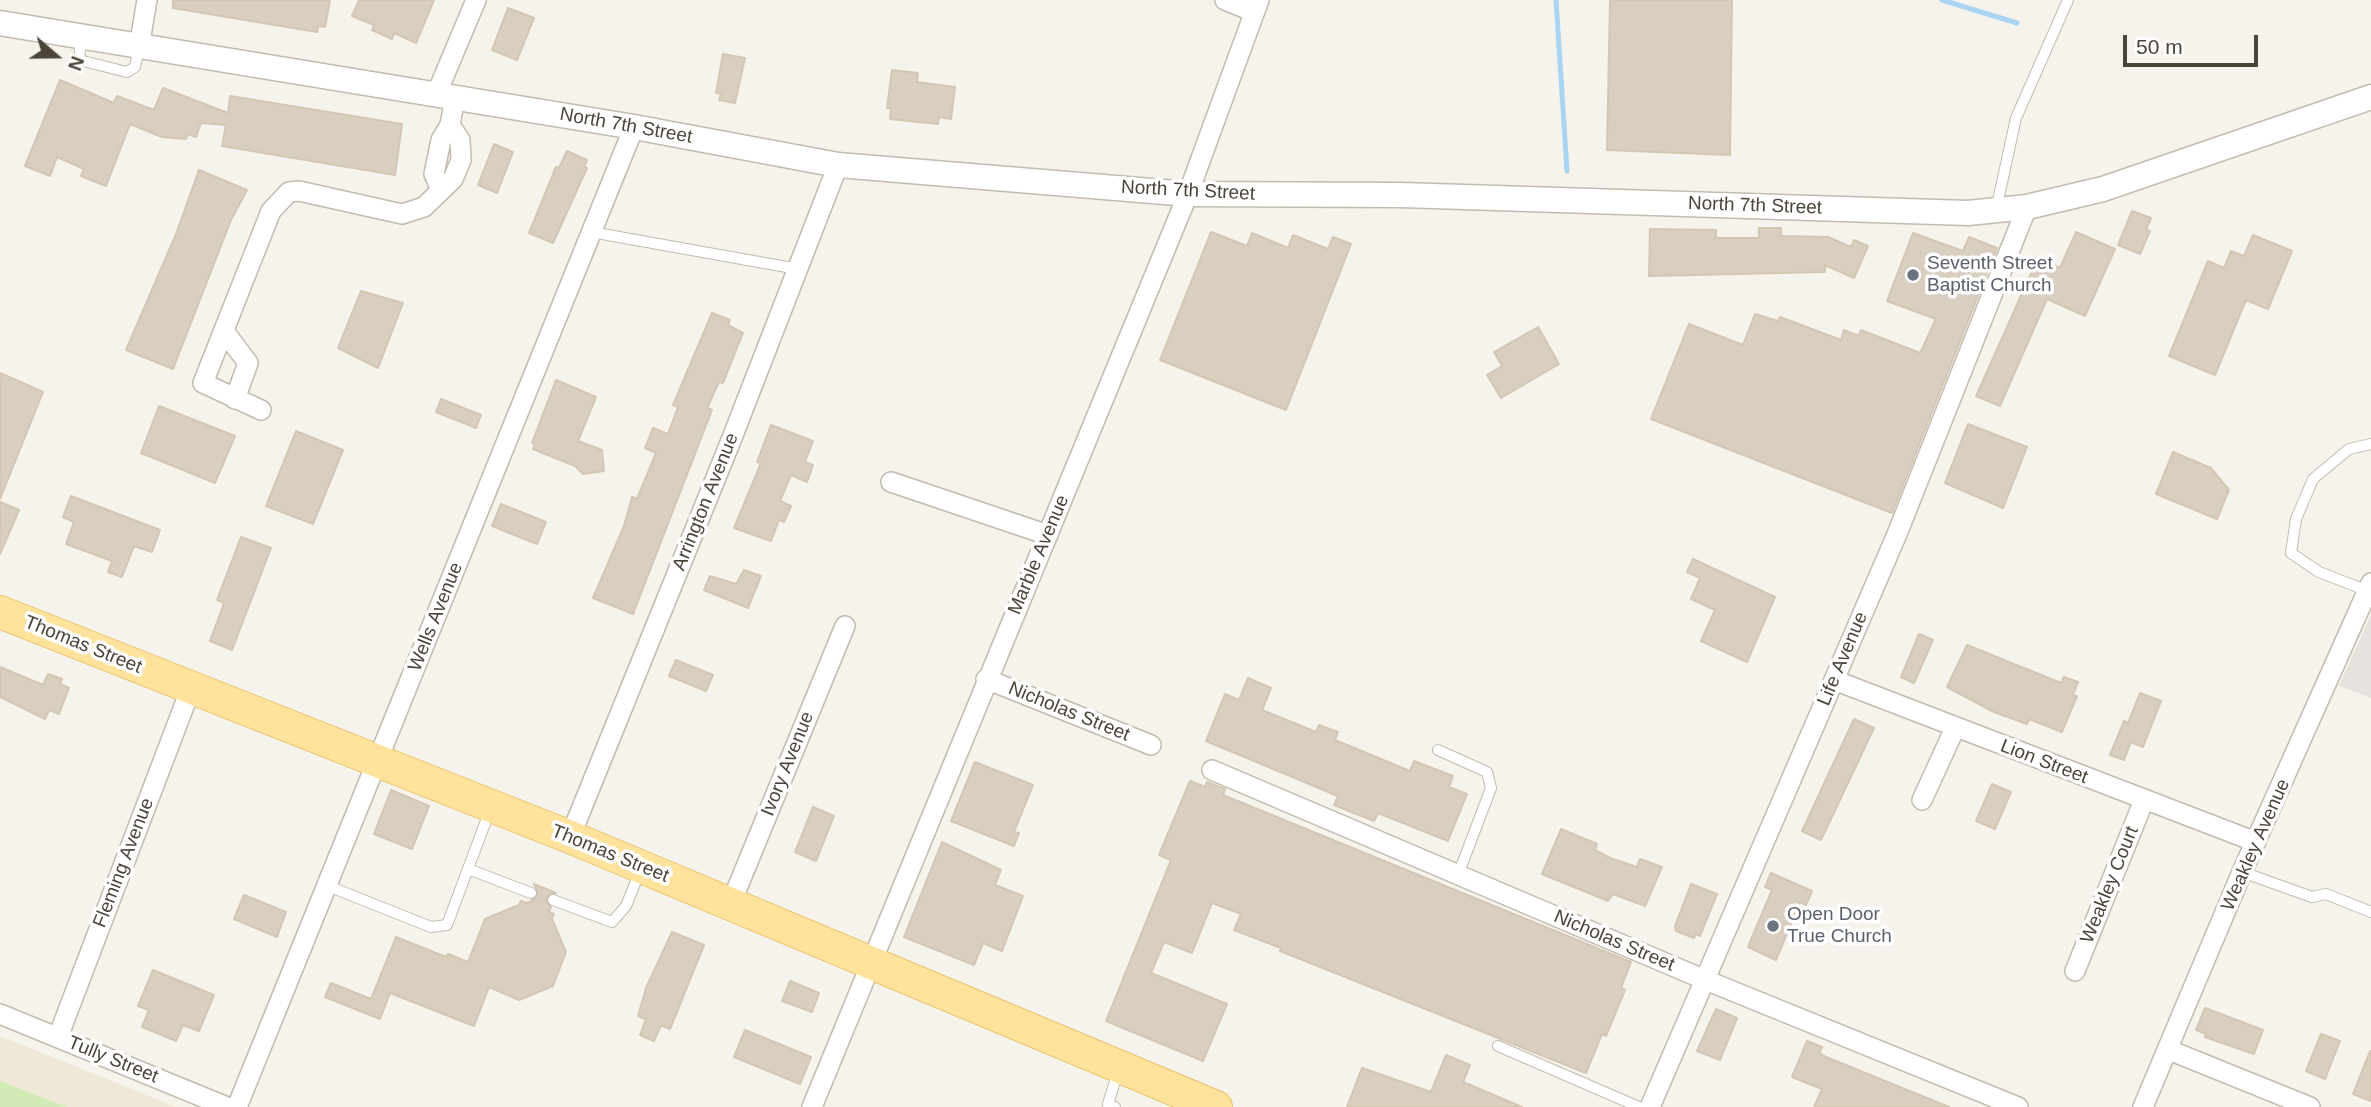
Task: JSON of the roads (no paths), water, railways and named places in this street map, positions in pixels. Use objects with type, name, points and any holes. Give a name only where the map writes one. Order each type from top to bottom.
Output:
[{"type":"main road","name":"Thomas Street","points":[[0,612],[642,866],[1120,1067],[1167,1092],[1216,1107]]},
{"type":"street","points":[[139,47],[147,0]]},
{"type":"street","points":[[261,410],[203,383],[271,211],[289,192],[299,191],[402,214],[424,207],[441,190],[434,174],[441,139],[450,125],[446,96],[476,0]]},
{"type":"street","points":[[1225,0],[1256,6]]},
{"type":"street","name":"Marble Avenue","points":[[812,1107],[1188,194],[1256,6]]},
{"type":"street","name":"North 7th Street","points":[[0,23],[634,127],[838,165],[1188,194],[1401,195],[1968,213],[2028,207],[2103,189],[2371,97]]},
{"type":"street","name":"Wells Avenue","points":[[237,1107],[634,127]]},
{"type":"street","name":"Arrington Avenue","points":[[570,837],[838,165]]},
{"type":"street","name":"Life Avenue","points":[[1650,1107],[1897,534],[2028,207]]},
{"type":"street","points":[[224,331],[248,363],[235,399]]},
{"type":"street","points":[[891,482],[1048,535]]},
{"type":"street","name":"Weakley Avenue","points":[[2143,1107],[2242,872],[2369,587]]},
{"type":"street","name":"Ivory Avenue","points":[[731,903],[845,626]]},
{"type":"street","name":"Nicholas Street","points":[[986,680],[1151,745]]},
{"type":"street","name":"Lion Street","points":[[1834,680],[2256,842]]},
{"type":"street","name":"Fleming Avenue","points":[[58,1037],[191,688]]},
{"type":"street","points":[[1922,800],[1955,728]]},
{"type":"street","name":"Nicholas Street","points":[[1212,770],[1703,979],[2018,1107]]},
{"type":"street","name":"Weakley Court","points":[[2075,971],[2144,800]]},
{"type":"street","name":"Tully Street","points":[[0,1014],[227,1107]]},
{"type":"street","points":[[2169,1050],[2310,1107]]},
{"type":"lane","points":[[1996,210],[2016,118],[2068,0]]},
{"type":"lane","points":[[592,232],[798,269]]},
{"type":"lane","points":[[2369,587],[2319,572],[2291,553],[2296,519],[2313,479],[2349,449],[2371,444]]},
{"type":"lane","points":[[1438,750],[1487,772],[1491,788],[1458,875]]},
{"type":"lane","points":[[328,886],[439,928],[447,925],[492,807]]},
{"type":"lane","points":[[553,900],[612,922],[625,906],[642,866]]},
{"type":"lane","points":[[468,869],[531,893]]},
{"type":"lane","points":[[2242,872],[2312,897],[2326,894],[2371,912]]},
{"type":"lane","points":[[1498,1046],[1639,1107]]},
{"type":"lane","points":[[1115,1107],[1108,1104],[1120,1067]]},
{"type":"waterway","points":[[1556,0],[1567,171]]},
{"type":"waterway","points":[[1942,0],[2017,23]]},
{"type":"place","name":"Seventh Street Baptist Church","points":[[1913,275]]},
{"type":"place","name":"Open Door True Church","points":[[1773,926]]}]
